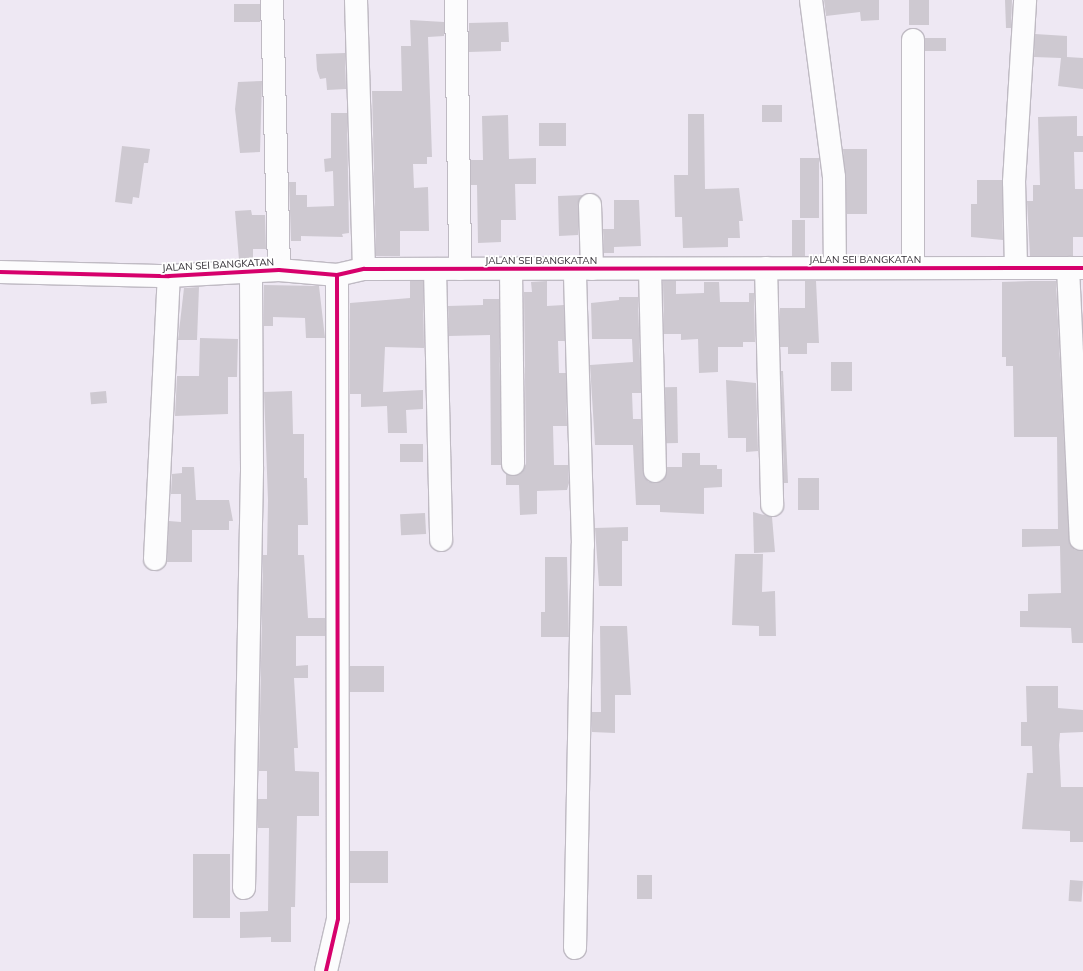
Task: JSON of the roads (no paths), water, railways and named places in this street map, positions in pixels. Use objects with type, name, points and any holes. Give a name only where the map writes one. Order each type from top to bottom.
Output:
[{"type":"street","points":[[272,0],[279,270]]},
{"type":"street","points":[[356,0],[364,269]]},
{"type":"street","points":[[456,0],[460,269]]},
{"type":"street","points":[[811,0],[834,177],[834,268]]},
{"type":"street","points":[[1016,268],[1014,182],[1025,0]]},
{"type":"street","points":[[913,40],[913,268]]},
{"type":"street","points":[[574,948],[583,560],[584,269],[590,205]]},
{"type":"street","points":[[766,268],[772,505]]},
{"type":"street","points":[[1076,268],[1081,539]]},
{"type":"street","name":"JALAN SEI BANGKATAN","points":[[0,272],[169,276],[279,270],[337,275],[364,269],[1076,268]]},
{"type":"street","points":[[435,269],[441,540]]},
{"type":"street","points":[[511,269],[514,464]]},
{"type":"street","points":[[650,269],[655,471]]},
{"type":"street","points":[[244,888],[252,466],[251,272]]},
{"type":"street","points":[[326,971],[338,919],[337,275]]},
{"type":"street","points":[[156,559],[169,276]]}]
